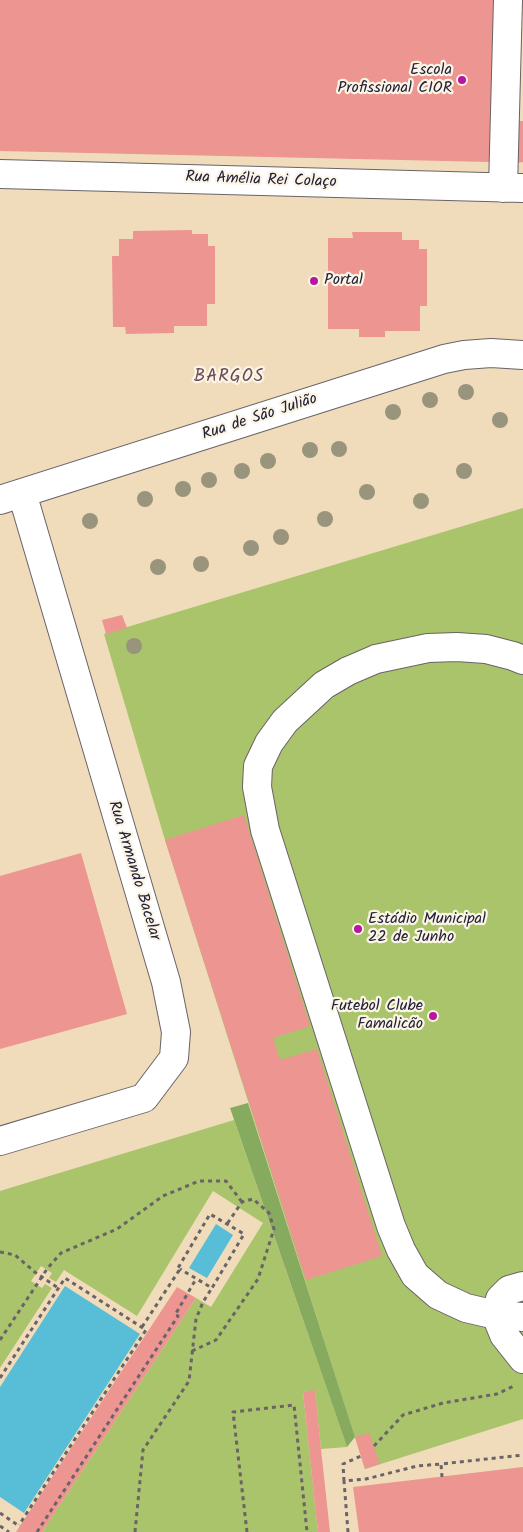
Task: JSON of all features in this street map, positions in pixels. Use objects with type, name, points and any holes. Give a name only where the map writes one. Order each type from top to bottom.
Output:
[{"type":"street","points":[[508,0],[513,188]]},
{"type":"street","name":"Rua Amélia Rei Colaço","points":[[0,174],[513,188]]},
{"type":"street","name":"Rua de São Julião","points":[[11,497],[444,359],[491,352],[523,355]]},
{"type":"street","name":"Rua Armando Bacelar","points":[[0,1141],[144,1098],[174,1058],[176,1032],[166,982],[11,497]]},
{"type":"street","points":[[523,660],[486,649],[428,648],[376,658],[348,671],[324,685],[285,721],[269,743],[258,766],[257,787],[265,830],[391,1226],[398,1242],[415,1275],[438,1295],[466,1308],[496,1315],[523,1317]]},
{"type":"street","points":[[523,1286],[509,1290],[500,1299],[496,1315],[504,1335],[523,1359]]},
{"type":"path","points":[[0,1340],[42,1277],[61,1253],[117,1229],[163,1196],[199,1181],[226,1181],[242,1202]]},
{"type":"path","points":[[192,1351],[216,1340],[258,1279],[274,1229],[269,1213],[253,1199],[242,1202],[227,1224]]},
{"type":"path","points":[[135,1532],[143,1450],[189,1381],[196,1319],[203,1302],[244,1234],[210,1214],[178,1268],[180,1269],[142,1327]]},
{"type":"path","points":[[0,1252],[15,1255],[58,1288]]},
{"type":"path","points":[[180,1269],[212,1288]]},
{"type":"path","points":[[0,1378],[64,1278],[146,1330],[19,1526],[0,1513]]},
{"type":"path","points":[[37,1532],[178,1316],[175,1315],[196,1279]]},
{"type":"path","points":[[54,1294],[59,1297]]},
{"type":"path","points":[[374,1446],[404,1415],[443,1403],[497,1394],[523,1382]]},
{"type":"path","points":[[247,1532],[233,1412],[294,1405],[307,1532]]},
{"type":"path","points":[[344,1481],[366,1479],[417,1466],[523,1455]]},
{"type":"path","points":[[348,1532],[343,1464],[361,1456]]},
{"type":"path","points":[[441,1464],[442,1477]]},
{"type":"path","points":[[0,1526],[9,1532]]},
{"type":"green space","name":"Estádio Municipal 22 de Junho","points":[[523,508],[523,1419],[365,1469],[165,840],[104,634]]},
{"type":"green space","points":[[248,1103],[355,1437],[347,1447],[230,1108]]},
{"type":"green space","points":[[234,1120],[347,1447],[321,1449],[315,1391],[303,1392],[318,1532],[42,1532],[196,1298],[211,1307],[263,1223],[213,1191],[137,1316],[64,1270],[56,1282],[49,1278],[52,1273],[41,1266],[31,1281],[42,1288],[45,1284],[52,1288],[0,1368],[0,1191]]},
{"type":"water","points":[[216,1224],[233,1235],[207,1278],[189,1268]]},
{"type":"water","points":[[65,1286],[140,1334],[24,1513],[0,1497],[0,1387]]},
{"type":"building","points":[[0,0],[494,0],[490,162],[0,151]]},
{"type":"building","points":[[519,121],[523,121],[523,162],[517,163]]},
{"type":"building","points":[[192,230],[192,234],[208,234],[208,246],[215,246],[215,304],[207,304],[207,326],[174,326],[174,333],[126,334],[125,327],[113,327],[112,256],[119,256],[119,239],[133,239],[133,231]]},
{"type":"building","points":[[352,232],[402,232],[402,240],[419,240],[419,249],[427,249],[427,306],[420,306],[420,331],[385,331],[385,337],[359,337],[359,329],[328,329],[328,238],[353,238]]},
{"type":"building","points":[[122,615],[127,628],[106,634],[102,620]]},
{"type":"building","points":[[244,815],[310,1026],[273,1038],[280,1060],[317,1049],[382,1256],[306,1280],[165,840]]},
{"type":"building","points":[[81,853],[127,1014],[0,1049],[0,876]]},
{"type":"building","points":[[177,1287],[196,1298],[42,1532],[16,1532]]},
{"type":"building","points":[[315,1390],[330,1532],[318,1532],[303,1392]]},
{"type":"building","points":[[369,1433],[380,1464],[365,1469],[355,1437]]},
{"type":"building","points":[[523,1467],[523,1532],[359,1532],[353,1487]]},
{"type":"place","name":"Escola Profissional CIOR","points":[[462,80]]},
{"type":"place","name":"Portal","points":[[314,281]]},
{"type":"place","name":"Estádio Municipal 22 de Junho","points":[[358,929]]},
{"type":"place","name":"Futebol Clube Famalicão","points":[[433,1016]]},
{"type":"district","name":"BARGOS","points":[[229,378]]}]
